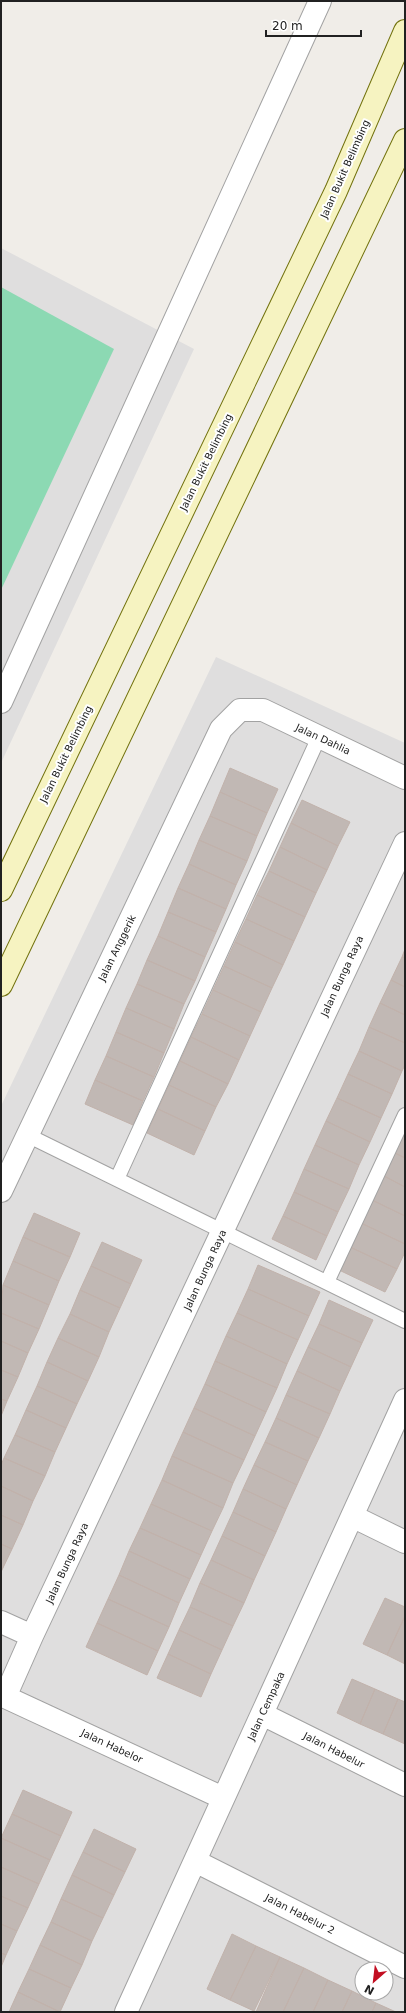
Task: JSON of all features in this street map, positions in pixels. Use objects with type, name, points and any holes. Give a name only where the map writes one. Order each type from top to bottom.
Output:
[{"type":"main road","name":"Jalan Bukit Belimbing","points":[[1,890],[336,191],[405,31]]},
{"type":"main road","points":[[1,985],[405,140]]},
{"type":"street","points":[[1,702],[320,1]]},
{"type":"street","name":"Jalan Dahlia","points":[[240,710],[263,710],[405,778]]},
{"type":"street","name":"Jalan Anggerik","points":[[1,1191],[221,729],[240,710]]},
{"type":"street","name":"Jalan Bunga Raya","points":[[3,1696],[405,843]]},
{"type":"street","name":"Jalan Cempaka","points":[[126,2012],[405,1400]]},
{"type":"street","points":[[352,1516],[405,1542]]},
{"type":"street","points":[[1,1622],[32,1636]]},
{"type":"street","name":"Jalan Habelor","points":[[3,1696],[223,1798]]},
{"type":"street","name":"Jalan Habelur","points":[[262,1714],[405,1785]]},
{"type":"street","name":"Jalan Habelur 2","points":[[195,1861],[405,1966]]},
{"type":"lane","points":[[117,1179],[318,737]]},
{"type":"lane","points":[[328,1282],[405,1115]]},
{"type":"lane","points":[[27,1135],[405,1321]]},
{"type":"shaded area","points":[[1,248],[194,349],[1,763]]},
{"type":"shaded area","points":[[216,657],[405,743],[405,2012],[1,2012],[1,1106]]},
{"type":"green space","points":[[1,287],[114,349],[1,590]]},
{"type":"building","points":[[230,768],[278,789],[267,813],[220,792]]},
{"type":"building","points":[[220,792],[267,813],[257,836],[210,816]]},
{"type":"building","points":[[302,800],[350,822],[338,846],[291,823]]},
{"type":"building","points":[[210,816],[257,836],[247,861],[199,840]]},
{"type":"building","points":[[291,823],[338,846],[327,870],[280,847]]},
{"type":"building","points":[[199,840],[247,861],[236,885],[189,864]]},
{"type":"building","points":[[280,847],[327,870],[316,893],[269,871]]},
{"type":"building","points":[[189,864],[236,885],[226,909],[178,888]]},
{"type":"building","points":[[269,871],[316,893],[305,917],[257,895]]},
{"type":"building","points":[[178,888],[226,909],[216,932],[168,912]]},
{"type":"building","points":[[257,895],[305,917],[294,941],[246,919]]},
{"type":"building","points":[[168,912],[216,932],[205,957],[158,936]]},
{"type":"building","points":[[246,919],[294,941],[283,965],[235,942]]},
{"type":"building","points":[[158,936],[205,957],[195,981],[147,960]]},
{"type":"building","points":[[235,942],[283,965],[272,988],[224,966]]},
{"type":"building","points":[[405,949],[405,958],[402,957]]},
{"type":"building","points":[[402,957],[405,958],[405,987],[391,980]]},
{"type":"building","points":[[147,960],[195,981],[184,1004],[137,984]]},
{"type":"building","points":[[224,966],[272,988],[261,1012],[213,990]]},
{"type":"building","points":[[391,980],[405,987],[405,1015],[380,1003]]},
{"type":"building","points":[[137,984],[184,1004],[174,1029],[126,1008]]},
{"type":"building","points":[[213,990],[261,1012],[250,1036],[202,1014]]},
{"type":"building","points":[[380,1003],[405,1015],[405,1043],[369,1027]]},
{"type":"building","points":[[126,1008],[174,1029],[164,1053],[116,1032]]},
{"type":"building","points":[[202,1014],[250,1036],[239,1060],[191,1037]]},
{"type":"building","points":[[369,1027],[405,1043],[405,1065],[402,1071],[359,1051]]},
{"type":"building","points":[[116,1032],[164,1053],[154,1077],[106,1056]]},
{"type":"building","points":[[191,1037],[239,1060],[228,1084],[180,1061]]},
{"type":"building","points":[[359,1051],[402,1071],[392,1094],[348,1074]]},
{"type":"building","points":[[106,1056],[154,1077],[143,1101],[95,1080]]},
{"type":"building","points":[[180,1061],[228,1084],[216,1107],[169,1085]]},
{"type":"building","points":[[348,1074],[392,1094],[381,1118],[337,1098]]},
{"type":"building","points":[[95,1080],[143,1101],[133,1125],[85,1104]]},
{"type":"building","points":[[169,1085],[216,1107],[205,1131],[158,1109]]},
{"type":"building","points":[[337,1098],[381,1118],[370,1142],[326,1121]]},
{"type":"building","points":[[158,1109],[205,1131],[194,1155],[147,1133]]},
{"type":"building","points":[[326,1121],[370,1142],[359,1165],[315,1145]]},
{"type":"building","points":[[405,1132],[405,1158],[395,1153]]},
{"type":"building","points":[[315,1145],[359,1165],[349,1189],[304,1169]]},
{"type":"building","points":[[395,1153],[405,1158],[405,1187],[384,1176]]},
{"type":"building","points":[[304,1169],[349,1189],[338,1212],[294,1192]]},
{"type":"building","points":[[384,1176],[405,1187],[405,1216],[372,1200]]},
{"type":"building","points":[[294,1192],[338,1212],[327,1236],[283,1216]]},
{"type":"building","points":[[372,1200],[405,1216],[405,1244],[361,1223]]},
{"type":"building","points":[[34,1213],[80,1233],[70,1257],[23,1237]]},
{"type":"building","points":[[283,1216],[327,1236],[316,1260],[272,1239]]},
{"type":"building","points":[[361,1223],[405,1244],[405,1252],[397,1269],[350,1247]]},
{"type":"building","points":[[23,1237],[70,1257],[59,1281],[13,1261]]},
{"type":"building","points":[[102,1242],[142,1260],[131,1284],[91,1266]]},
{"type":"building","points":[[350,1247],[397,1269],[385,1292],[339,1270]]},
{"type":"building","points":[[13,1261],[59,1281],[49,1305],[3,1285]]},
{"type":"building","points":[[258,1265],[320,1292],[309,1316],[248,1289]]},
{"type":"building","points":[[91,1266],[131,1284],[120,1308],[80,1290]]},
{"type":"building","points":[[3,1285],[49,1305],[39,1329],[1,1313]]},
{"type":"building","points":[[248,1289],[309,1316],[298,1340],[237,1313]]},
{"type":"building","points":[[80,1290],[120,1308],[109,1332],[70,1314]]},
{"type":"building","points":[[329,1300],[373,1320],[362,1343],[319,1324]]},
{"type":"building","points":[[1,1313],[39,1329],[28,1353],[1,1341]]},
{"type":"building","points":[[237,1313],[298,1340],[287,1364],[226,1336]]},
{"type":"building","points":[[70,1314],[109,1332],[99,1357],[58,1338]]},
{"type":"building","points":[[319,1324],[362,1343],[351,1367],[308,1347]]},
{"type":"building","points":[[226,1336],[287,1364],[277,1388],[215,1361]]},
{"type":"building","points":[[58,1338],[99,1357],[88,1381],[47,1362]]},
{"type":"building","points":[[1,1341],[28,1353],[18,1377],[1,1370]]},
{"type":"building","points":[[308,1347],[351,1367],[340,1391],[297,1371]]},
{"type":"building","points":[[215,1361],[277,1388],[266,1412],[205,1384]]},
{"type":"building","points":[[47,1362],[88,1381],[77,1404],[37,1386]]},
{"type":"building","points":[[1,1370],[18,1377],[7,1401],[1,1399]]},
{"type":"building","points":[[297,1371],[340,1391],[330,1414],[286,1395]]},
{"type":"building","points":[[205,1384],[266,1412],[255,1436],[194,1408]]},
{"type":"building","points":[[37,1386],[77,1404],[66,1428],[26,1410]]},
{"type":"building","points":[[286,1395],[330,1414],[319,1438],[276,1418]]},
{"type":"building","points":[[1,1399],[7,1401],[1,1416]]},
{"type":"building","points":[[194,1408],[255,1436],[244,1460],[183,1432]]},
{"type":"building","points":[[26,1410],[66,1428],[55,1452],[15,1435]]},
{"type":"building","points":[[276,1418],[319,1438],[308,1461],[265,1442]]},
{"type":"building","points":[[183,1432],[244,1460],[233,1483],[172,1456]]},
{"type":"building","points":[[15,1435],[55,1452],[45,1476],[4,1458]]},
{"type":"building","points":[[265,1442],[308,1461],[297,1485],[254,1465]]},
{"type":"building","points":[[172,1456],[233,1483],[223,1508],[162,1480]]},
{"type":"building","points":[[4,1458],[45,1476],[33,1501],[1,1486],[1,1465]]},
{"type":"building","points":[[254,1465],[297,1485],[286,1509],[243,1489]]},
{"type":"building","points":[[162,1480],[223,1508],[212,1531],[151,1504]]},
{"type":"building","points":[[1,1486],[33,1501],[23,1525],[1,1515]]},
{"type":"building","points":[[243,1489],[286,1509],[276,1532],[233,1512]]},
{"type":"building","points":[[151,1504],[212,1531],[201,1555],[140,1528]]},
{"type":"building","points":[[233,1512],[276,1532],[265,1556],[222,1536]]},
{"type":"building","points":[[1,1515],[23,1525],[12,1549],[1,1544]]},
{"type":"building","points":[[140,1528],[201,1555],[190,1579],[129,1551]]},
{"type":"building","points":[[222,1536],[265,1556],[254,1580],[211,1560]]},
{"type":"building","points":[[1,1544],[12,1549],[1,1572]]},
{"type":"building","points":[[129,1551],[190,1579],[179,1603],[119,1575]]},
{"type":"building","points":[[211,1560],[254,1580],[244,1603],[200,1583]]},
{"type":"building","points":[[119,1575],[179,1603],[169,1627],[108,1599]]},
{"type":"building","points":[[200,1583],[244,1603],[233,1626],[190,1607]]},
{"type":"building","points":[[385,1598],[405,1607],[405,1616],[387,1655],[363,1644]]},
{"type":"building","points":[[108,1599],[169,1627],[158,1651],[97,1623]]},
{"type":"building","points":[[190,1607],[233,1626],[222,1650],[179,1630]]},
{"type":"building","points":[[405,1616],[405,1664],[387,1655]]},
{"type":"building","points":[[97,1623],[158,1651],[147,1675],[86,1647]]},
{"type":"building","points":[[179,1630],[222,1650],[211,1674],[168,1654]]},
{"type":"building","points":[[168,1654],[211,1674],[201,1697],[157,1678]]},
{"type":"building","points":[[352,1679],[375,1689],[360,1724],[337,1713]]},
{"type":"building","points":[[375,1689],[398,1699],[383,1734],[360,1724]]},
{"type":"building","points":[[398,1699],[405,1702],[405,1744],[383,1734]]},
{"type":"building","points":[[23,1790],[72,1812],[61,1836],[12,1814]]},
{"type":"building","points":[[12,1814],[61,1836],[50,1860],[1,1838]]},
{"type":"building","points":[[94,1829],[136,1849],[125,1872],[83,1852]]},
{"type":"building","points":[[1,1838],[50,1860],[39,1884],[1,1867]]},
{"type":"building","points":[[83,1852],[125,1872],[114,1895],[72,1875]]},
{"type":"building","points":[[1,1867],[39,1884],[28,1908],[1,1896]]},
{"type":"building","points":[[72,1875],[114,1895],[103,1918],[61,1899]]},
{"type":"building","points":[[1,1896],[28,1908],[17,1931],[1,1924]]},
{"type":"building","points":[[61,1899],[103,1918],[92,1941],[51,1922]]},
{"type":"building","points":[[51,1922],[92,1941],[82,1965],[40,1945]]},
{"type":"building","points":[[1,1924],[17,1931],[6,1955],[1,1953]]},
{"type":"building","points":[[232,1934],[256,1946],[230,2000],[207,1989]]},
{"type":"building","points":[[40,1945],[82,1965],[71,1988],[29,1969]]},
{"type":"building","points":[[256,1946],[280,1957],[254,2011],[230,2000]]},
{"type":"building","points":[[1,1953],[6,1955],[1,1967]]},
{"type":"building","points":[[280,1957],[304,1968],[283,2012],[256,2012]]},
{"type":"building","points":[[304,1968],[328,1980],[313,2012],[283,2012]]},
{"type":"building","points":[[29,1969],[71,1988],[60,2012],[18,1992]]},
{"type":"building","points":[[328,1980],[352,1991],[342,2012],[313,2012]]},
{"type":"building","points":[[352,1991],[354,1992],[354,2001],[372,2001],[376,2003],[372,2012],[342,2012]]},
{"type":"building","points":[[18,1992],[60,2012],[9,2012]]},
{"type":"building","points":[[376,2003],[396,2012],[372,2012]]}]
